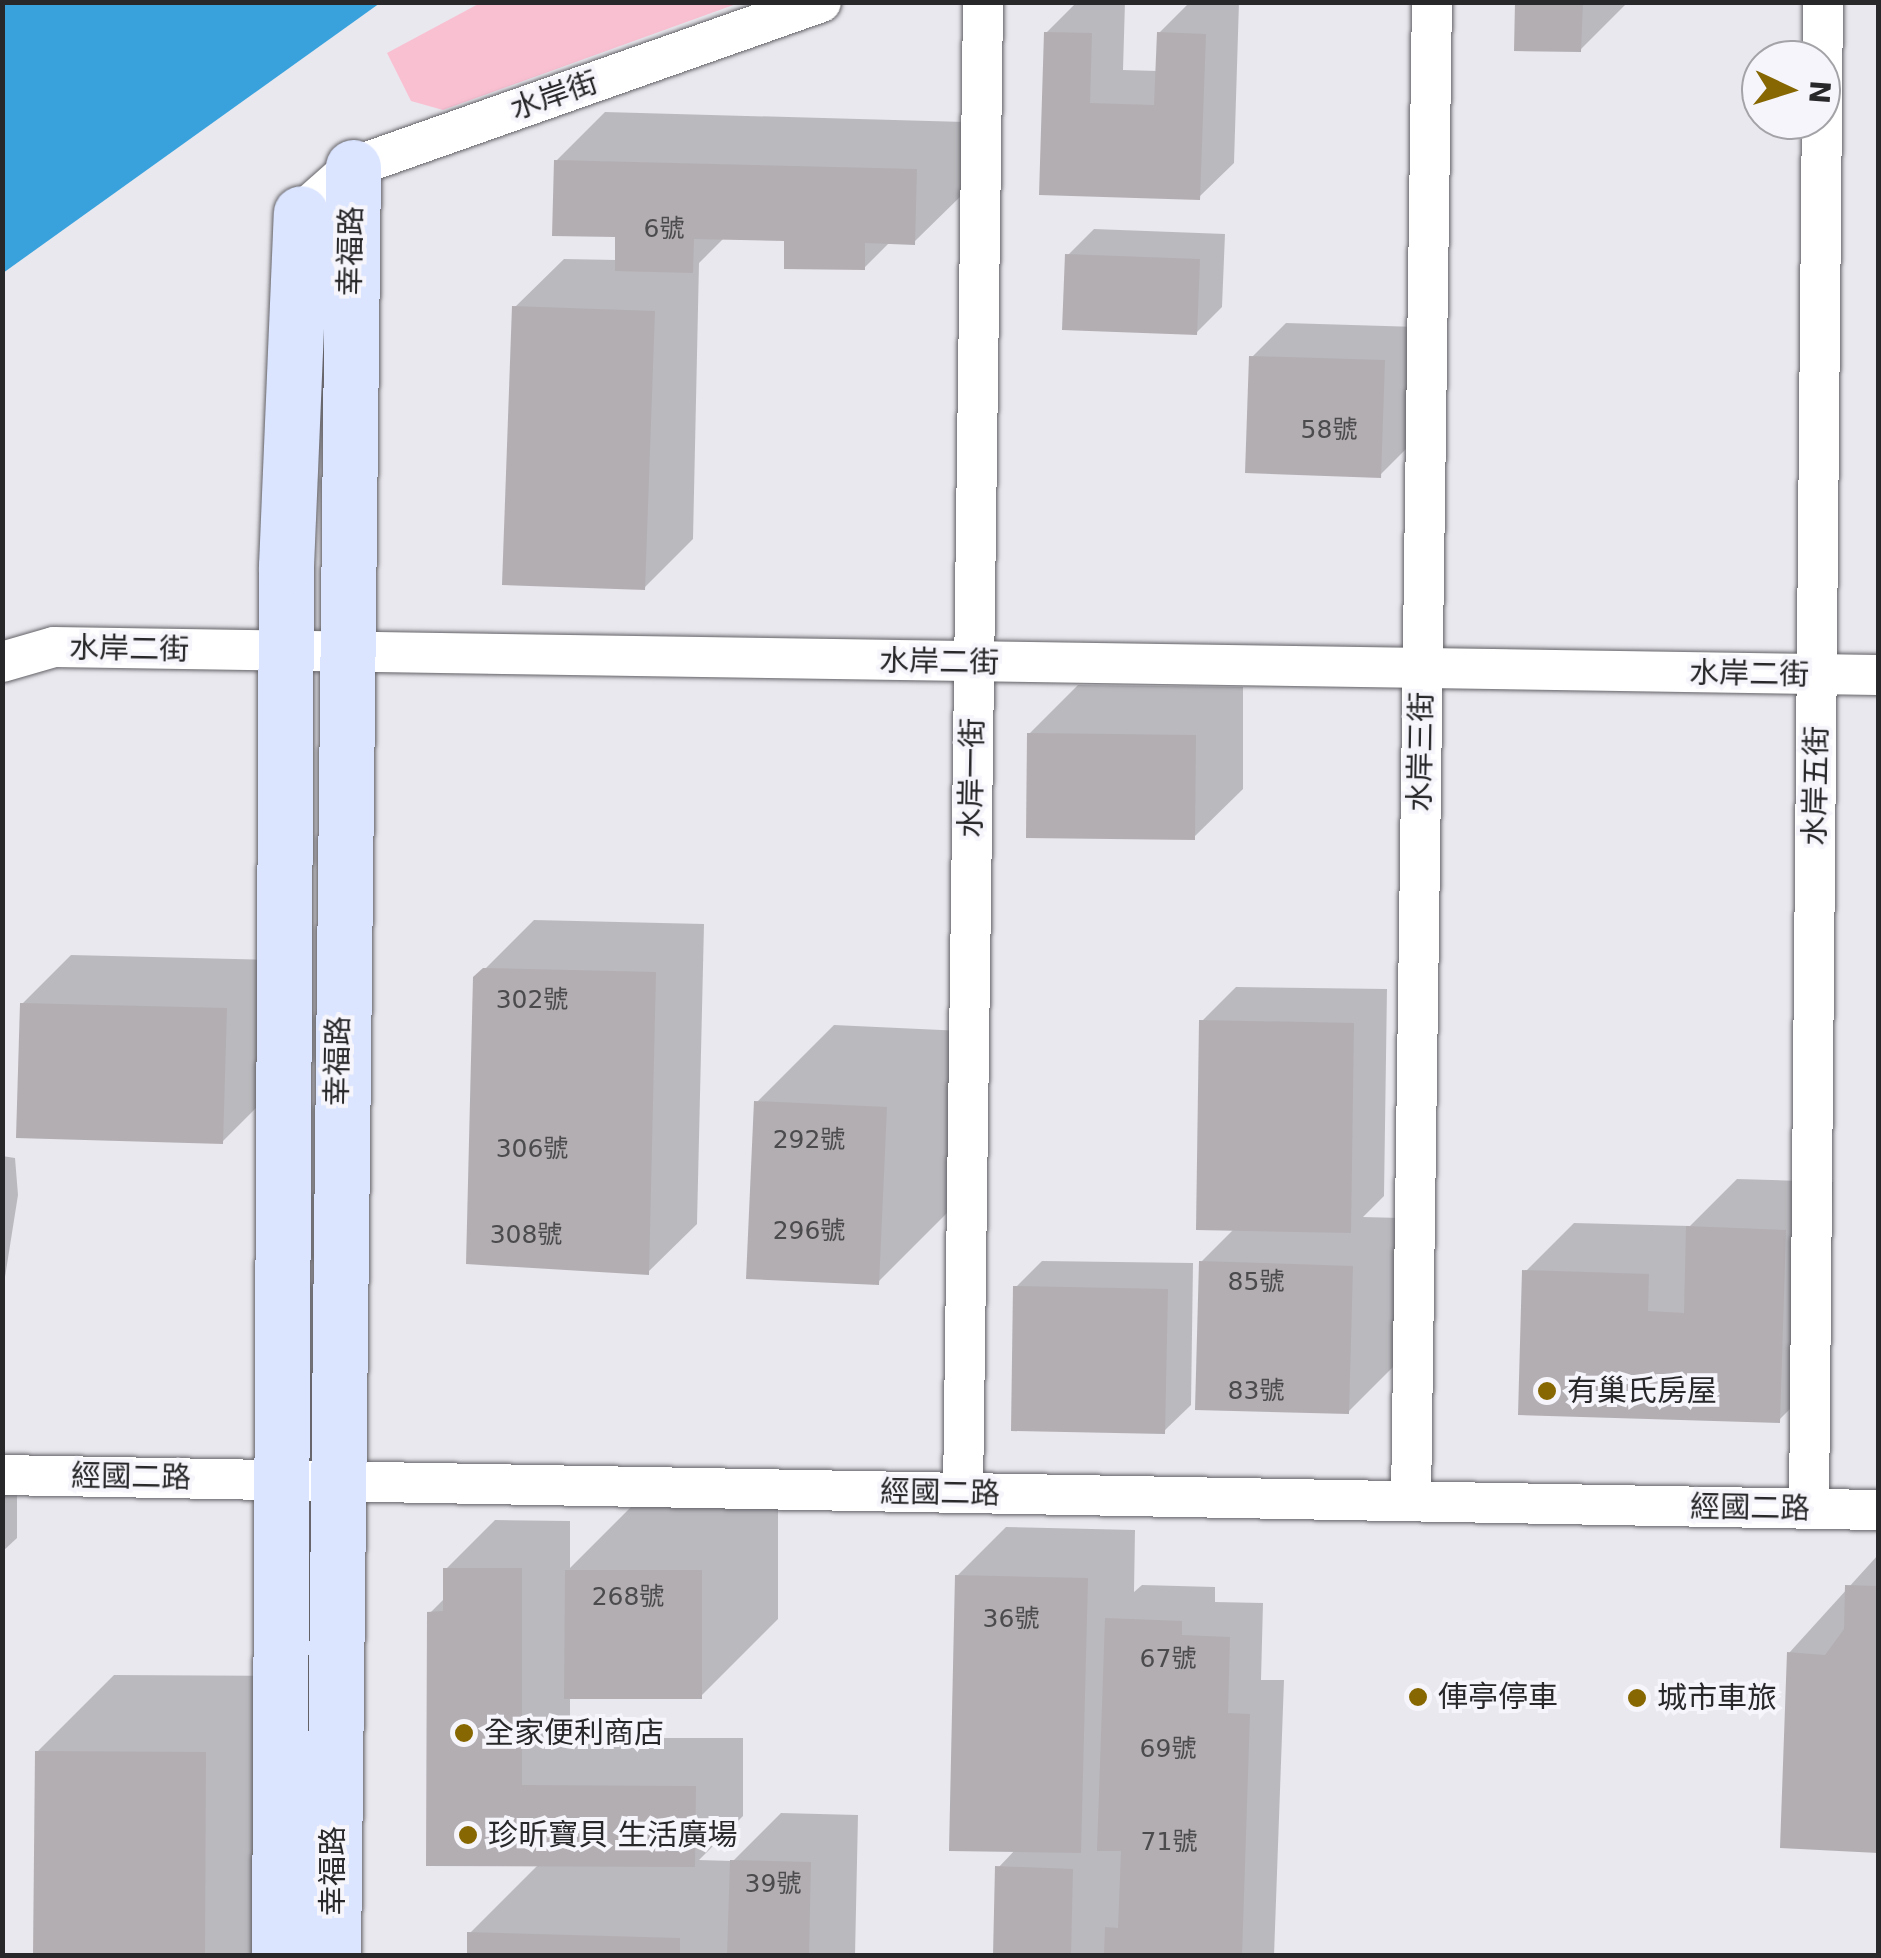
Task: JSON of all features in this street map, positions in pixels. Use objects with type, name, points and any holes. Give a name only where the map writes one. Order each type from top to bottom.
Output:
[{"type":"street","name":"水岸街","points":[[301,213],[353,166],[820,2]]},
{"type":"street","name":"水岸一街","points":[[962,1493],[983,2]]},
{"type":"street","name":"水岸三街","points":[[1411,1501],[1432,2]]},
{"type":"street","name":"水岸五街","points":[[1809,1509],[1823,2]]},
{"type":"street","name":"幸福路","points":[[279,1956],[307,1480],[344,654],[353,166]]},
{"type":"street","name":"幸福路","points":[[301,213],[286,653],[307,1480],[333,1956]]},
{"type":"street","name":"水岸二街","points":[[2,662],[54,647],[1878,676]]},
{"type":"street","name":"經國二路","points":[[2,1475],[1878,1510]]},
{"type":"shaded area","points":[[482,2],[739,3],[443,110],[411,101],[387,53]]},
{"type":"water","points":[[3,2],[380,2],[380,3],[3,273]]},
{"type":"building","points":[[1515,2],[1583,2],[1581,52],[1514,51]]},
{"type":"building","points":[[1044,32],[1092,33],[1090,103],[1154,105],[1157,32],[1206,34],[1200,200],[1039,195]]},
{"type":"building","points":[[554,160],[917,169],[915,245],[865,243],[865,270],[784,269],[784,241],[694,239],[693,273],[615,271],[615,237],[552,236]]},
{"type":"building","points":[[1065,254],[1200,259],[1197,335],[1062,330]]},
{"type":"building","points":[[512,306],[655,311],[645,590],[502,585]]},
{"type":"building","points":[[1249,356],[1385,360],[1381,478],[1245,473]]},
{"type":"building","points":[[1027,733],[1196,735],[1195,840],[1026,838]]},
{"type":"building","points":[[483,968],[656,972],[649,1275],[466,1264],[473,977]]},
{"type":"building","points":[[20,1003],[227,1008],[223,1144],[16,1138]]},
{"type":"building","points":[[1199,1020],[1354,1023],[1351,1233],[1196,1230]]},
{"type":"building","points":[[754,1101],[887,1107],[879,1285],[746,1279]]},
{"type":"building","points":[[1686,1226],[1786,1230],[1780,1423],[1518,1415],[1522,1270],[1649,1274],[1648,1311],[1684,1313]]},
{"type":"building","points":[[1199,1261],[1353,1266],[1349,1414],[1195,1410]]},
{"type":"building","points":[[1013,1286],[1168,1289],[1165,1434],[1011,1431]]},
{"type":"building","points":[[443,1568],[522,1568],[522,1785],[696,1786],[695,1867],[426,1866],[427,1612],[443,1611]]},
{"type":"building","points":[[565,1570],[702,1570],[702,1699],[564,1699]]},
{"type":"building","points":[[955,1575],[1088,1578],[1081,1853],[949,1851]]},
{"type":"building","points":[[1845,1585],[1878,1586],[1878,1853],[1780,1848],[1787,1652],[1825,1655],[1844,1629]]},
{"type":"building","points":[[1105,1618],[1182,1621],[1182,1635],[1230,1637],[1228,1713],[1250,1714],[1242,1956],[1104,1956],[1105,1927],[1118,1928],[1121,1851],[1097,1851]]},
{"type":"building","points":[[35,1751],[206,1752],[205,1956],[33,1956]]},
{"type":"building","points":[[730,1860],[811,1862],[809,1956],[727,1956]]},
{"type":"building","points":[[995,1866],[1073,1869],[1071,1956],[993,1956]]},
{"type":"building","points":[[467,1932],[680,1938],[680,1956],[467,1956]]},
{"type":"place","name":"有巢氏房屋","points":[[1547,1391]]},
{"type":"place","name":"俥亭停車","points":[[1418,1697]]},
{"type":"place","name":"城市車旅","points":[[1637,1698]]},
{"type":"place","name":"全家便利商店","points":[[464,1733]]},
{"type":"place","name":"珍昕寶貝 生活廣場","points":[[468,1835]]}]
